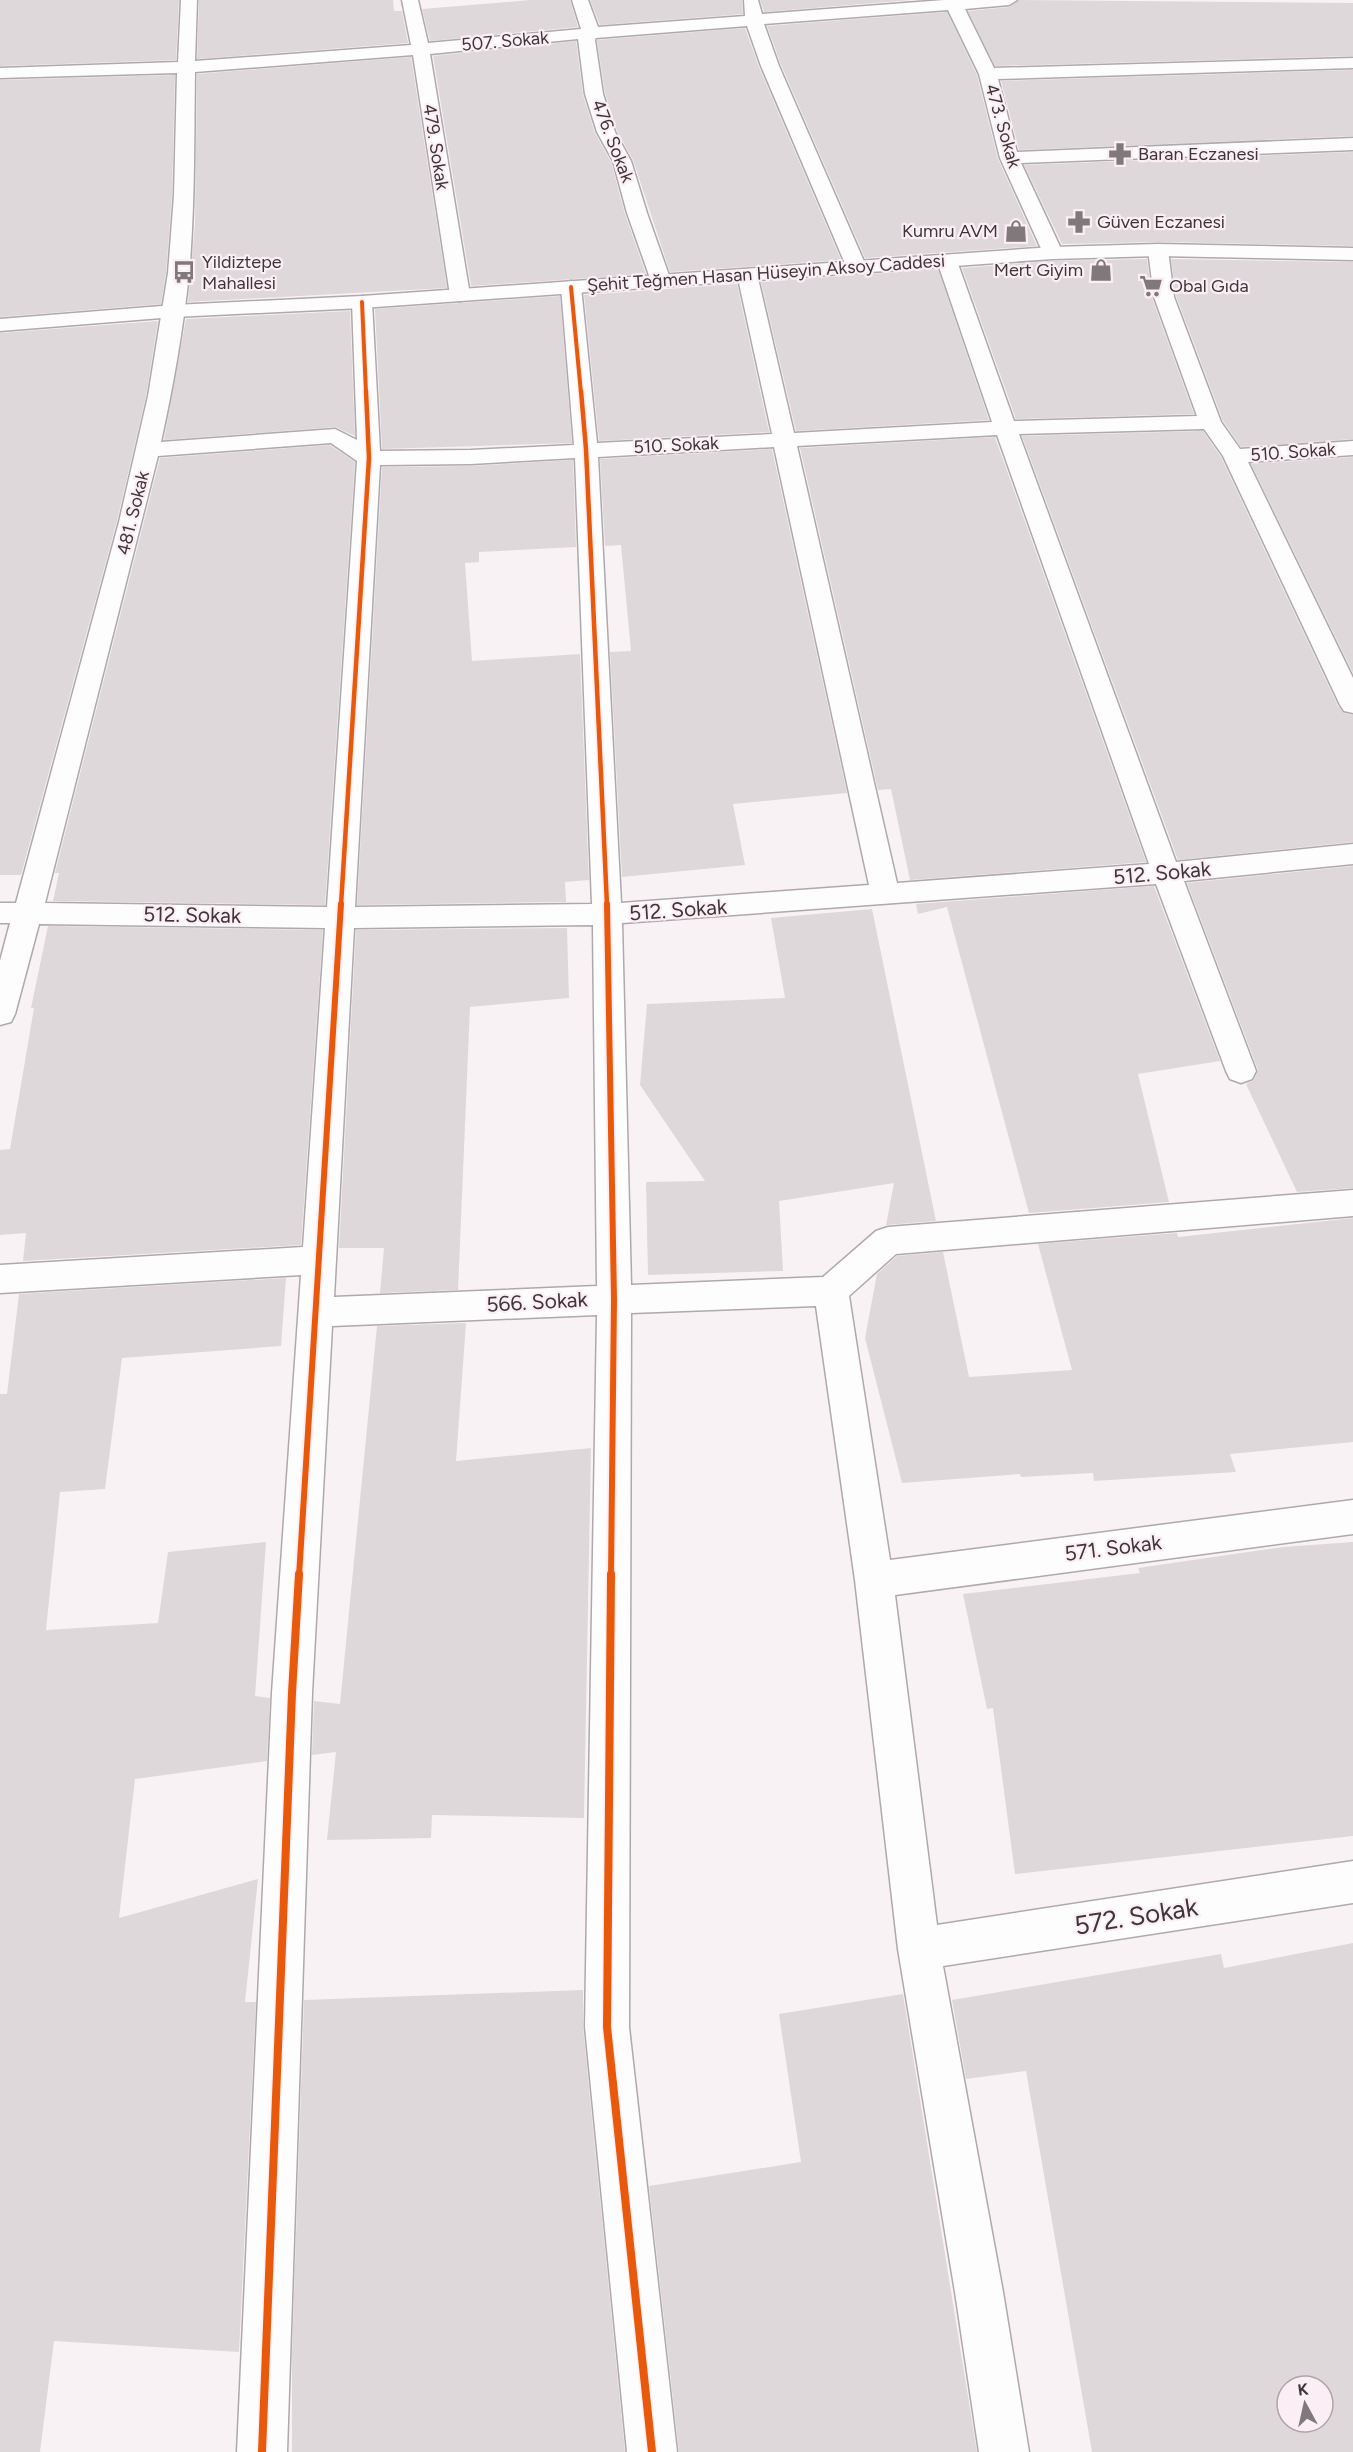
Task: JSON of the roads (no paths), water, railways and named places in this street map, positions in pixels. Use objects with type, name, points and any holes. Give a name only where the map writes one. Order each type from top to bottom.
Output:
[{"type":"street","name":"481. Sokak","points":[[0,1014],[149,450],[174,311],[180,250],[188,95],[186,67],[189,0]]},
{"type":"street","name":"479. Sokak","points":[[410,0],[421,49],[460,295]]},
{"type":"street","name":"476. Sokak","points":[[580,0],[591,33],[586,40],[594,94],[606,132],[622,161],[660,281]]},
{"type":"street","points":[[750,0],[770,66],[856,266]]},
{"type":"street","name":"507. Sokak","points":[[0,73],[186,67],[1009,0]]},
{"type":"street","name":"473. Sokak","points":[[954,3],[988,74],[1009,158],[1053,253]]},
{"type":"street","points":[[988,74],[1353,63]]},
{"type":"street","points":[[1009,158],[1353,144]]},
{"type":"street","points":[[1158,250],[1164,297],[1210,422],[1234,456],[1353,705]]},
{"type":"street","name":"Şehit Teğmen Hasan Hüseyin Aksoy Caddesi","points":[[0,325],[174,311],[362,302],[1053,253],[1158,250],[1353,254]]},
{"type":"street","points":[[947,261],[1166,873],[1241,1071]]},
{"type":"street","points":[[747,274],[886,895]]},
{"type":"street","points":[[571,287],[586,450],[607,914],[614,1299],[607,2027],[652,2452]]},
{"type":"street","points":[[262,2452],[292,1694],[369,458],[362,302]]},
{"type":"street","name":"510. Sokak","points":[[369,458],[471,457],[1005,428],[1210,422]]},
{"type":"street","points":[[149,450],[335,436],[369,458]]},
{"type":"street","name":"510. Sokak","points":[[1234,456],[1353,448]]},
{"type":"street","name":"512. Sokak","points":[[0,913],[340,918],[607,914],[1166,873],[1353,854]]},
{"type":"street","points":[[1004,2452],[979,2292],[919,1949],[874,1580],[831,1291],[888,1241],[1353,1203]]},
{"type":"street","points":[[0,1279],[318,1260]]},
{"type":"street","name":"566. Sokak","points":[[315,1312],[831,1291]]},
{"type":"street","name":"571. Sokak","points":[[874,1580],[1353,1517]]},
{"type":"street","name":"572. Sokak","points":[[919,1949],[1353,1882]]},
{"type":"place","name":"Baran Eczanesi","points":[[1120,154]]},
{"type":"place","name":"Güven Eczanesi","points":[[1079,222]]},
{"type":"place","name":"Kumru AVM","points":[[1016,231]]},
{"type":"place","name":"Mert Giyim","points":[[1101,270]]},
{"type":"place","name":"Yildiztepe Mahallesi","points":[[184,272]]},
{"type":"place","name":"Obal Gıda","points":[[1151,286]]}]
